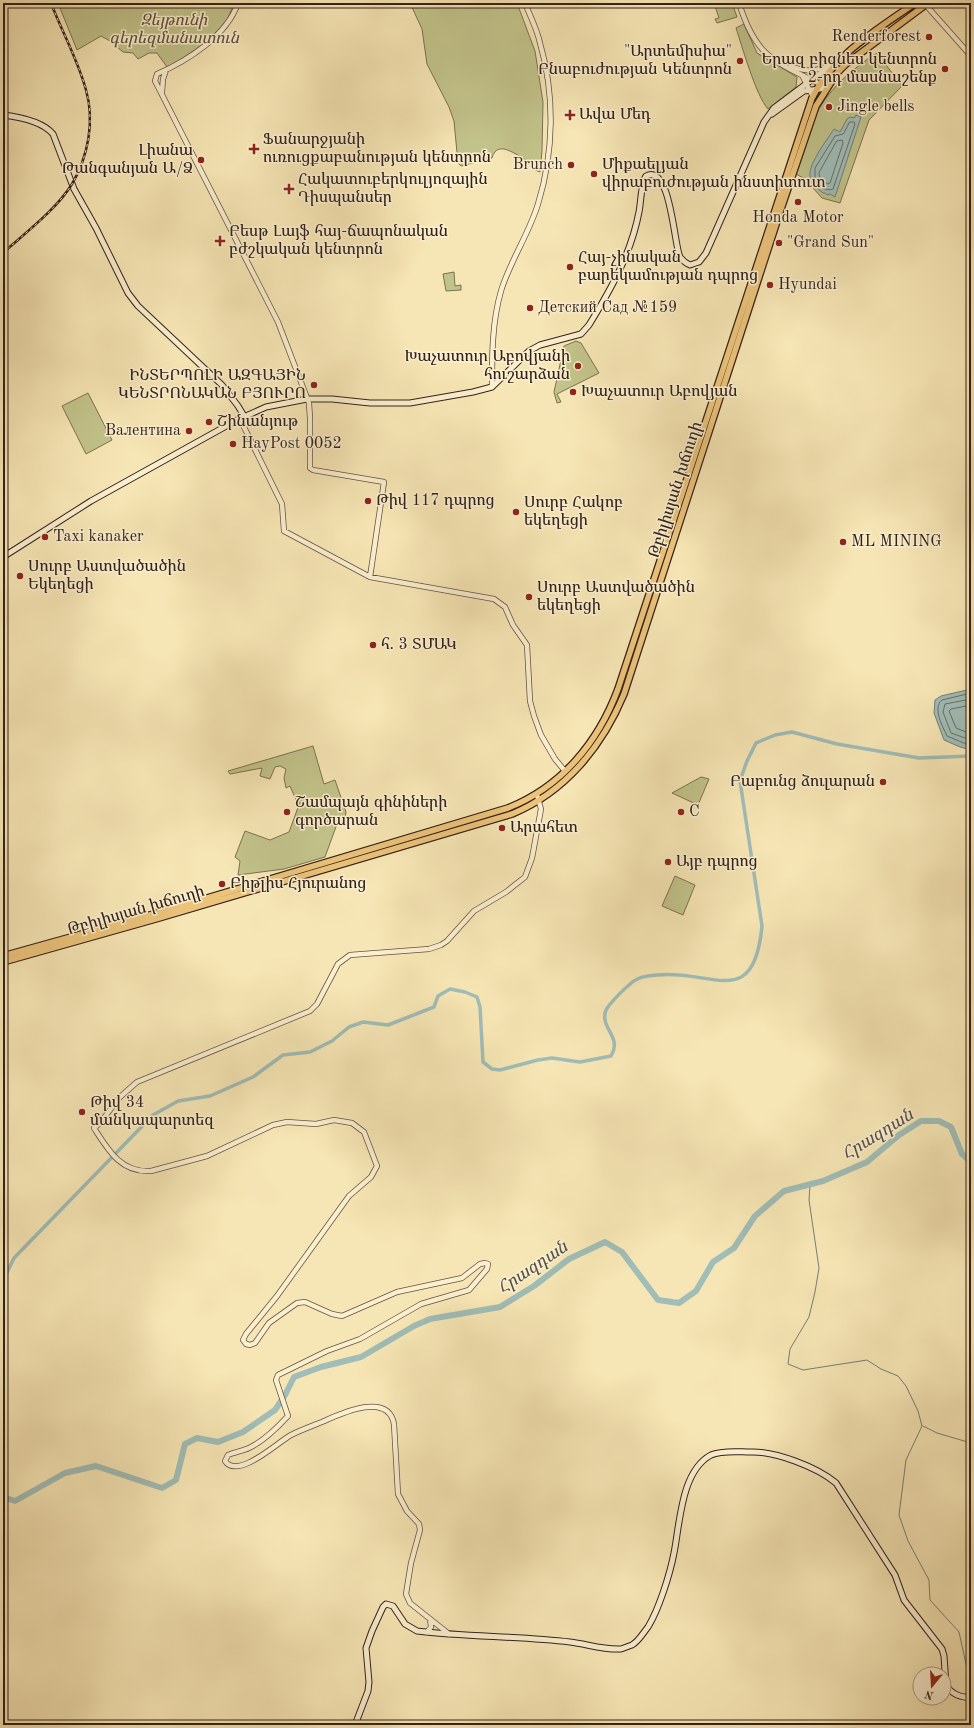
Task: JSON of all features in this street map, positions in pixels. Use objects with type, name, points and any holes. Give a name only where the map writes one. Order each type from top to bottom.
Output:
[{"type":"main road","name":"Թբիլիսյան խճուղի","points":[[3,956],[164,911],[466,822],[508,808],[537,795],[579,758],[594,738],[614,700],[671,538],[813,97],[818,86],[841,58],[915,3]]},
{"type":"main road","name":"Թբիլիսյան խճուղի","points":[[777,211],[816,106],[827,88],[846,64],[927,3]]},
{"type":"main road","points":[[878,30],[883,36]]},
{"type":"main road","points":[[3,558],[91,501],[242,417],[266,407],[307,399],[332,399],[370,403],[410,404],[473,392],[492,386],[529,351],[540,345],[581,334],[589,326],[625,260],[638,216],[643,182],[648,175],[656,176],[662,182],[671,210],[677,250],[680,256],[683,261],[690,265],[698,262],[706,253],[760,130],[774,108],[805,88],[828,66],[841,58],[846,64]]},
{"type":"main road","points":[[805,88],[818,86],[827,88]]},
{"type":"main road","points":[[805,88],[813,97]]},
{"type":"main road","points":[[3,116],[40,124],[47,127],[53,134],[72,185],[96,228],[128,293],[138,306],[222,385],[238,406],[242,417]]},
{"type":"main road","name":"Թբիլիսյան խճուղի","points":[[3,962],[159,918],[512,814],[540,801],[584,763],[598,744],[613,718],[624,694],[671,538]]},
{"type":"main road","points":[[355,1725],[368,1691],[369,1682],[366,1648],[372,1631],[383,1607],[386,1604],[393,1606],[398,1615],[410,1628],[427,1632],[571,1642],[605,1648],[622,1649],[633,1644],[648,1626],[658,1606],[674,1555],[689,1481],[697,1467],[713,1454],[762,1451],[805,1465],[826,1474],[836,1483],[895,1576],[904,1600],[942,1649],[944,1656],[946,1686],[954,1694],[971,1698]]},
{"type":"street","points":[[238,3],[228,22],[205,46],[186,60],[157,74],[155,78],[278,322],[307,399],[310,418],[310,468],[313,470],[384,482],[370,577]]},
{"type":"street","points":[[492,386],[493,344],[500,296],[511,266],[534,218],[550,154],[550,93],[540,42],[526,3]]},
{"type":"street","points":[[740,3],[753,33],[763,48],[772,55],[804,71],[816,70],[828,66]]},
{"type":"street","points":[[740,3],[743,17],[762,48],[771,57],[802,76],[812,80],[818,86]]},
{"type":"street","points":[[927,3],[971,52]]},
{"type":"street","points":[[927,3],[971,56]]},
{"type":"street","points":[[162,92],[162,79],[166,70]]},
{"type":"street","points":[[802,76],[805,88]]},
{"type":"street","points":[[242,417],[282,504],[284,531],[370,577],[494,599],[505,607],[513,625],[527,644],[530,701],[541,735],[555,758],[566,771]]},
{"type":"street","points":[[449,1634],[410,1603],[406,1594],[411,1563],[420,1530],[419,1524],[406,1511],[398,1494],[393,1419],[384,1410],[372,1407],[352,1409],[291,1436],[250,1462],[232,1466],[225,1461],[228,1455],[250,1448],[276,1428],[288,1416],[276,1380],[278,1375],[327,1351],[360,1339],[421,1304],[469,1290],[487,1270],[488,1264],[480,1264],[462,1278],[397,1292],[342,1316],[332,1314],[310,1303],[297,1303],[269,1323],[255,1343],[250,1345],[246,1344],[243,1340],[246,1334],[277,1296],[349,1196],[374,1174],[376,1162],[364,1132],[352,1123],[344,1121],[334,1120],[310,1124],[287,1122],[273,1125],[207,1156],[150,1171],[132,1169],[116,1160],[94,1128],[100,1124],[120,1097],[137,1082],[310,1011],[317,1004],[338,964],[350,955],[429,949],[441,945],[474,911],[521,882],[525,877],[532,858],[541,809],[540,801],[537,795]]},
{"type":"street","points":[[427,1632],[431,1627],[430,1619]]},
{"type":"green space","name":"Զեյթունի գերեզմանատուն","points":[[58,3],[234,3],[228,18],[216,33],[184,58],[167,67],[157,53],[149,53],[138,59],[133,53],[123,52],[110,41],[101,36],[77,50]]},
{"type":"green space","points":[[410,3],[517,3],[535,51],[543,102],[540,172],[533,169],[532,163],[504,149],[499,149],[495,152],[492,158],[461,166],[458,163],[454,121],[449,107],[427,64],[422,29]]},
{"type":"green space","points":[[714,3],[732,3],[737,17],[717,23],[715,19],[719,18]]},
{"type":"green space","points":[[744,24],[757,53],[797,77],[796,87],[768,109],[763,103],[754,82],[736,28]]},
{"type":"green space","points":[[877,53],[902,86],[869,120],[840,203],[822,198],[805,179],[796,174],[814,119],[825,99],[832,90],[849,73]]},
{"type":"green space","points":[[454,272],[455,286],[461,285],[461,290],[446,291],[443,274]]},
{"type":"green space","points":[[576,341],[581,343],[599,373],[557,394],[561,402],[557,403],[554,392],[564,346]]},
{"type":"green space","points":[[88,393],[112,440],[86,454],[62,406]]},
{"type":"green space","points":[[313,746],[324,784],[335,780],[346,812],[345,819],[343,819],[341,825],[337,824],[325,857],[284,869],[238,875],[240,861],[235,857],[245,831],[270,840],[289,832],[300,802],[297,802],[290,786],[286,788],[284,778],[286,769],[280,766],[275,767],[270,779],[260,776],[262,768],[230,774],[228,771]]},
{"type":"green space","points":[[701,777],[709,779],[698,805],[672,793]]},
{"type":"green space","points":[[675,876],[695,885],[683,915],[662,906]]},
{"type":"water","points":[[856,115],[861,117],[835,197],[830,194],[827,195],[813,184],[810,176],[812,165],[819,151],[834,129],[840,132],[847,119],[850,117],[854,118]]},
{"type":"water","points":[[971,689],[971,750],[944,740],[934,713],[935,700],[941,696]]},
{"type":"waterway","points":[[3,1281],[14,1258],[153,1115],[178,1101],[210,1096],[253,1077],[283,1055],[310,1052],[332,1041],[349,1027],[363,1022],[388,1025],[434,1007],[438,996],[450,989],[465,992],[477,997],[480,1007],[483,1062],[492,1069],[500,1070],[552,1058],[580,1062],[611,1056],[614,1049],[614,1043],[606,1022],[606,1010],[610,1004],[635,980],[645,976],[657,975],[677,975],[712,980],[740,978],[750,969],[757,953],[762,926],[740,781],[747,761],[756,743],[775,735],[792,732],[837,744],[919,758],[971,756]]},
{"type":"waterway","name":"Հրազդան","points":[[3,1497],[15,1501],[65,1473],[96,1466],[162,1488],[176,1480],[185,1444],[197,1438],[218,1442],[243,1432],[275,1410],[294,1377],[321,1367],[361,1357],[414,1326],[430,1319],[500,1307],[534,1286],[569,1259],[605,1242],[622,1252],[658,1300],[679,1303],[696,1291],[713,1262],[734,1248],[755,1216],[784,1191],[823,1181],[867,1162],[899,1135],[921,1121],[939,1121],[951,1127],[962,1154],[971,1162]]},
{"type":"waterway","points":[[810,1185],[809,1200],[819,1268],[809,1317],[790,1349],[788,1364],[803,1370],[867,1360],[881,1369],[898,1376],[906,1386],[918,1411],[922,1426],[906,1460],[899,1515],[908,1541],[929,1580],[930,1600],[959,1632],[971,1687],[970,1692]]},
{"type":"waterway","points":[[923,1426],[937,1433],[971,1443]]},
{"type":"waterway","points":[[969,1706],[968,1720],[970,1725]]},
{"type":"railway","points":[[3,253],[40,221],[58,203],[78,173],[86,151],[90,126],[89,102],[79,68],[51,3]]},
{"type":"place","name":"Renderforest","points":[[929,37]]},
{"type":"place","name":"\"Արտեմիսիա\" Բնաբուժության Կենտրոն","points":[[740,61]]},
{"type":"place","name":"Երազ բիզնես կենտրոն 2-րդ մասնաշենք","points":[[945,69]]},
{"type":"place","name":"Jingle bells","points":[[829,107]]},
{"type":"place","name":"Ավա Մեդ","points":[[570,115]]},
{"type":"place","name":"Ֆանարջյանի ուռուցքաբանության կենտրոն","points":[[254,149]]},
{"type":"place","name":"Լիանա Թանգանյան Ա/Ձ","points":[[201,160]]},
{"type":"place","name":"Brunch","points":[[571,165]]},
{"type":"place","name":"Միքաելյան վիրաբուժության ինստիտուտ","points":[[594,174]]},
{"type":"place","name":"Հակատուբերկուլյոզային Դիսպանսեր","points":[[289,189]]},
{"type":"place","name":"Honda Motor","points":[[798,202]]},
{"type":"place","name":"Բեսթ Լայֆ հայ-ճապոնական բժշկական կենտրոն","points":[[220,241]]},
{"type":"place","name":"\"Grand Sun\"","points":[[779,243]]},
{"type":"place","name":"Հայ-չինական բարեկամության դպրոց","points":[[570,267]]},
{"type":"place","name":"Hyundai","points":[[770,285]]},
{"type":"place","name":"Детский Сад №159","points":[[530,308]]},
{"type":"place","name":"Խաչատուր Աբովյանի հուշարձան","points":[[578,366]]},
{"type":"place","name":"ԻՆՏԵՐՊՈԼԻ ԱԶԳԱՅԻՆ ԿԵՆՏՐՈՆԱԿԱՆ ԲՅՈՒՐՈ","points":[[314,385]]},
{"type":"place","name":"Խաչատուր Աբովյան","points":[[573,392]]},
{"type":"place","name":"Շինանյութ","points":[[209,422]]},
{"type":"place","name":"Валентина","points":[[189,431]]},
{"type":"place","name":"HayPost 0052","points":[[233,444]]},
{"type":"place","name":"Թիվ 117 դպրոց","points":[[368,501]]},
{"type":"place","name":"Սուրբ Հակոբ եկեղեցի","points":[[516,512]]},
{"type":"place","name":"Taxi kanaker","points":[[45,537]]},
{"type":"place","name":"ML MINING","points":[[843,542]]},
{"type":"place","name":"Սուրբ Աստվածածին Եկեղեցի","points":[[20,576]]},
{"type":"place","name":"Սուրբ Աստվածածին եկեղեցի","points":[[529,597]]},
{"type":"place","name":"հ. 3 ՏՄԱԿ","points":[[373,645]]},
{"type":"place","name":"Բաբունց ձուլարան","points":[[883,782]]},
{"type":"place","name":"Շամպայն գինիների գործարան","points":[[287,812]]},
{"type":"place","name":"C","points":[[681,812]]},
{"type":"place","name":"Արահետ","points":[[502,828]]},
{"type":"place","name":"Այբ դպրոց","points":[[668,862]]},
{"type":"place","name":"Բիթլիս Հյուրանոց","points":[[222,884]]},
{"type":"place","name":"Թիվ 34 մանկապարտեզ","points":[[82,1112]]}]
